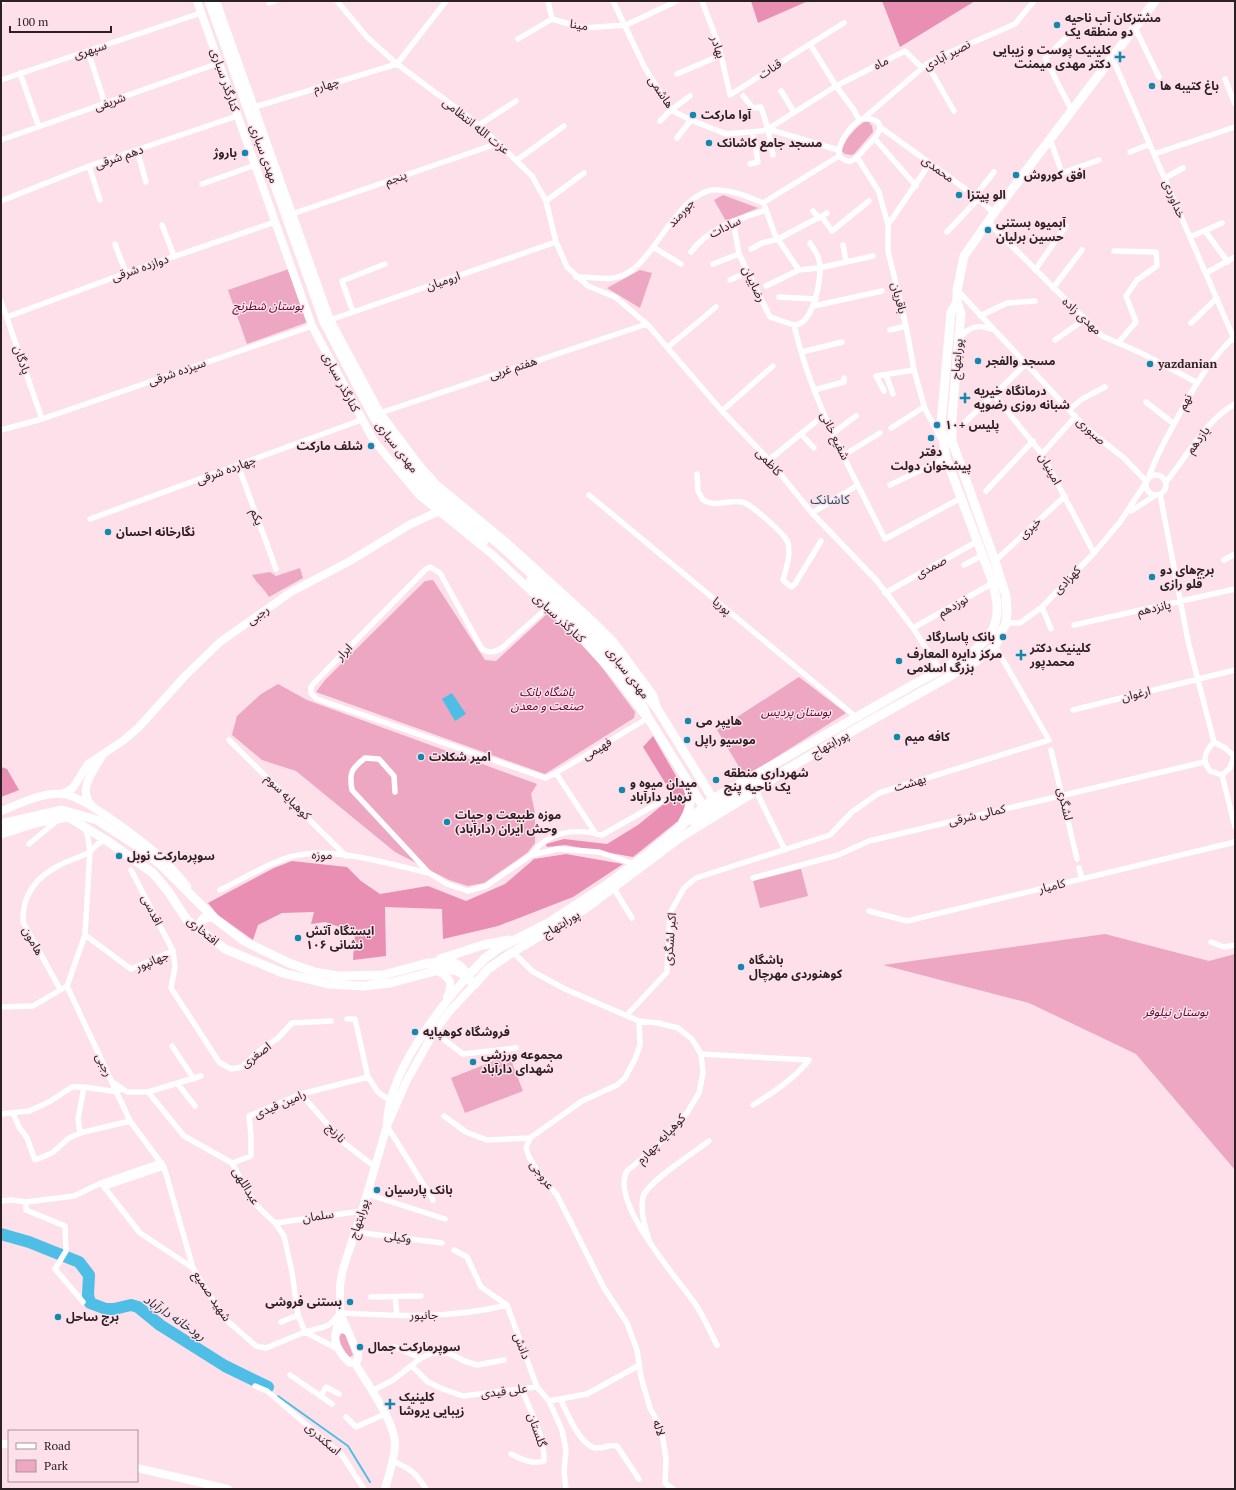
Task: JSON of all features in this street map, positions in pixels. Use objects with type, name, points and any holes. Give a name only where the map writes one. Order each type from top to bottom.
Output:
[{"type":"main road","name":"کنارگذر سباری","points":[[197,1],[275,222],[321,323]]},
{"type":"main road","name":"مهدی سباری","points":[[203,1],[321,323],[370,417],[413,470],[444,500],[501,546],[592,629],[623,664],[658,710],[713,799]]},
{"type":"main road","name":"مهدی سباری","points":[[209,1],[321,323]]},
{"type":"main road","name":"کنارگذر سباری","points":[[216,1],[292,214],[321,323]]},
{"type":"main road","name":"پورابتهاج","points":[[340,1313],[340,1285],[343,1269],[387,1126],[407,1080],[434,1032],[449,1012],[488,969],[523,945],[562,924],[614,889],[681,837],[756,791],[779,774],[975,662],[995,646],[1006,623],[1006,596],[952,441],[952,417],[961,313],[957,302],[957,291],[964,256],[1050,139],[1155,1]]},
{"type":"main road","name":"پورابتهاج","points":[[387,1126],[387,1112],[390,1101],[398,1081],[413,1052],[445,1002],[484,959],[514,940],[562,915],[634,864],[680,828],[703,806],[713,799],[910,686],[972,653],[990,636],[997,615],[997,603],[983,555],[946,458],[942,440],[941,424],[951,312],[957,302]]},
{"type":"main road","name":"کنارگذر سباری","points":[[370,417],[374,441],[398,473],[438,512],[493,555],[598,655],[647,717]]},
{"type":"main road","points":[[370,417],[409,474],[424,490],[441,506],[497,551],[603,650],[641,702],[647,717],[703,806]]},
{"type":"main road","name":"رجبی","points":[[62,794],[73,788],[88,764],[124,740],[139,727],[185,676],[220,642],[244,624],[291,592],[350,561],[409,526],[438,512]]},
{"type":"main road","points":[[910,686],[916,695]]},
{"type":"main road","points":[[856,717],[861,726]]},
{"type":"main road","points":[[669,752],[679,746]]},
{"type":"main road","name":"رجبی","points":[[95,809],[87,800],[85,789],[104,754]]},
{"type":"main road","points":[[681,837],[696,822],[713,809],[759,783],[779,774]]},
{"type":"main road","points":[[680,828],[690,808],[690,792],[684,778]]},
{"type":"main road","points":[[1,811],[36,798],[62,794],[77,799],[95,809],[142,842],[166,862],[198,901]]},
{"type":"main road","points":[[713,799],[713,809]]},
{"type":"main road","name":"افتخاری","points":[[1,824],[47,812],[62,810],[96,820],[143,850],[162,866],[213,917],[244,941],[289,963],[331,980],[363,986],[390,983],[450,969],[467,977]]},
{"type":"main road","points":[[1,834],[39,822],[62,817]]},
{"type":"main road","name":"افتخاری","points":[[62,817],[68,817],[82,825],[153,873],[168,891],[187,920],[225,949],[283,972],[312,981],[383,975],[423,964]]},
{"type":"main road","points":[[199,930],[200,922],[204,918],[213,917]]},
{"type":"main road","points":[[423,964],[484,945],[514,940],[516,946],[523,945]]},
{"type":"main road","points":[[423,964],[456,963],[462,967],[467,977],[474,985]]},
{"type":"main road","points":[[437,971],[443,974],[450,981],[450,990],[445,1002]]},
{"type":"main road","points":[[340,1313],[358,1354],[358,1359],[355,1363]]},
{"type":"main road","points":[[340,1313],[335,1336],[340,1350],[350,1363],[355,1363]]},
{"type":"main road","points":[[335,1336],[340,1329],[346,1330],[349,1333]]},
{"type":"main road","points":[[355,1363],[385,1414],[394,1438],[395,1447],[385,1489]]},
{"type":"main road","points":[[138,1468],[228,1489]]},
{"type":"street","name":"عزت الله انتظامی","points":[[337,1],[367,37],[397,64],[479,125],[532,176],[546,201],[556,242],[567,268],[576,277]]},
{"type":"street","points":[[397,64],[446,1]]},
{"type":"street","points":[[518,39],[552,19],[548,1]]},
{"type":"street","name":"هاشمی","points":[[613,1],[626,25],[645,68],[671,110],[726,134],[753,132],[768,129],[839,153],[845,161],[852,160],[857,157]]},
{"type":"street","points":[[626,25],[677,1]]},
{"type":"street","name":"بهادر","points":[[702,1],[721,55],[730,95]]},
{"type":"street","name":"نصیر آبادی","points":[[839,153],[841,144],[862,119],[925,66],[946,54],[1015,24],[1034,1]]},
{"type":"street","name":"سپهری","points":[[1,80],[201,13]]},
{"type":"street","name":"مینا","points":[[552,19],[583,28],[626,25]]},
{"type":"street","name":"قنات","points":[[730,95],[844,23]]},
{"type":"street","points":[[1135,28],[1160,77]]},
{"type":"street","points":[[1069,36],[1045,58],[1072,111]]},
{"type":"street","points":[[810,44],[836,86],[862,119]]},
{"type":"street","name":"ماه","points":[[836,86],[906,50],[925,66]]},
{"type":"street","points":[[88,51],[105,104]]},
{"type":"street","points":[[677,74],[721,55]]},
{"type":"street","name":"خداوردی","points":[[1112,57],[1234,338]]},
{"type":"street","name":"شریفی","points":[[1,140],[219,64]]},
{"type":"street","name":"چهارم","points":[[254,107],[397,64]]},
{"type":"street","points":[[925,66],[954,111]]},
{"type":"street","points":[[20,73],[39,127]]},
{"type":"street","points":[[1225,79],[1235,104]]},
{"type":"street","points":[[768,129],[836,86]]},
{"type":"street","points":[[781,91],[794,112]]},
{"type":"street","points":[[660,121],[671,110],[690,96]]},
{"type":"street","points":[[743,96],[753,108],[761,107],[768,129],[773,155]]},
{"type":"street","points":[[479,125],[516,101]]},
{"type":"street","name":"دهم شرقی","points":[[1,201],[89,166],[238,116]]},
{"type":"street","name":"محمدی","points":[[862,119],[873,118],[878,122],[880,127],[976,197],[994,214]]},
{"type":"street","points":[[677,138],[691,120]]},
{"type":"street","points":[[517,160],[564,126]]},
{"type":"street","points":[[1154,154],[1235,126]]},
{"type":"street","points":[[857,157],[875,139],[879,133],[880,127]]},
{"type":"street","points":[[750,164],[758,162],[753,132]]},
{"type":"street","points":[[875,139],[916,186]]},
{"type":"street","points":[[1050,139],[1062,173],[1099,160]]},
{"type":"street","name":"پنجم","points":[[292,214],[499,143]]},
{"type":"street","points":[[1130,152],[1150,144]]},
{"type":"street","points":[[137,150],[146,182]]},
{"type":"street","points":[[799,270],[778,239],[763,203],[839,153]]},
{"type":"street","name":"باقریان","points":[[857,157],[879,192],[888,225],[888,251],[906,326],[914,370],[924,407],[942,440]]},
{"type":"street","points":[[888,225],[916,186],[930,163]]},
{"type":"street","points":[[202,184],[255,165]]},
{"type":"street","points":[[89,166],[100,200]]},
{"type":"street","points":[[1165,178],[1183,168]]},
{"type":"street","points":[[947,232],[976,197],[994,172]]},
{"type":"street","points":[[546,201],[584,173]]},
{"type":"street","name":"جورمند","points":[[576,277],[605,280],[626,274],[637,267],[694,198],[706,191],[719,189],[739,193],[763,203]]},
{"type":"street","points":[[813,211],[832,231],[869,201]]},
{"type":"street","name":"سادات","points":[[691,252],[702,239],[717,228],[766,210]]},
{"type":"street","points":[[751,249],[762,243],[778,239],[827,213]]},
{"type":"street","name":"رضاییان","points":[[733,221],[739,254],[770,317],[794,328]]},
{"type":"street","name":"دوازده شرقی","points":[[6,317],[126,272],[275,222]]},
{"type":"street","name":"مهدی زاده","points":[[988,222],[1102,336],[1139,352],[1196,382]]},
{"type":"street","points":[[1190,237],[1222,223]]},
{"type":"street","points":[[162,225],[174,256]]},
{"type":"street","points":[[1035,270],[1066,226]]},
{"type":"street","points":[[1205,231],[1228,262]]},
{"type":"street","name":"ارومیان","points":[[321,323],[556,242]]},
{"type":"street","points":[[794,328],[803,322],[814,306],[816,299],[819,260],[810,243]]},
{"type":"street","points":[[115,244],[126,272]]},
{"type":"street","points":[[843,245],[846,261]]},
{"type":"street","points":[[653,247],[681,264]]},
{"type":"street","points":[[1053,288],[1082,250]]},
{"type":"street","points":[[1114,251],[1156,252],[1157,266],[1137,280],[1126,296],[1136,322],[1118,343]]},
{"type":"street","points":[[713,264],[739,254]]},
{"type":"street","points":[[766,286],[799,270],[819,268],[873,256]]},
{"type":"street","points":[[1206,273],[1235,257]]},
{"type":"street","points":[[353,312],[342,281],[385,264]]},
{"type":"street","points":[[730,280],[748,272]]},
{"type":"street","name":"کاظمی","points":[[576,277],[588,286],[615,297],[647,324],[722,411],[769,460],[812,513],[860,562],[913,628],[940,670]]},
{"type":"street","name":"صبوری","points":[[957,291],[1075,417],[1086,428],[1124,458],[1147,481]]},
{"type":"street","points":[[814,306],[882,292]]},
{"type":"street","points":[[779,297],[816,299]]},
{"type":"street","points":[[1191,323],[1217,298]]},
{"type":"street","name":"پادگان","points":[[1,301],[42,419]]},
{"type":"street","points":[[980,316],[1007,303],[1035,301]]},
{"type":"street","points":[[668,347],[716,307]]},
{"type":"street","points":[[1055,340],[1085,319]]},
{"type":"street","name":"سیزده شرقی","points":[[1,430],[42,419],[321,323]]},
{"type":"street","name":"هفتم غربی","points":[[370,417],[647,324]]},
{"type":"street","points":[[890,330],[906,326]]},
{"type":"street","points":[[958,340],[963,333],[974,327],[983,326],[992,329]]},
{"type":"street","name":"شفیع خانی","points":[[794,328],[814,390],[824,415],[885,539],[961,498]]},
{"type":"street","name":"نهم","points":[[1147,481],[1154,462],[1196,382],[1217,353],[1234,338]]},
{"type":"street","points":[[802,352],[842,342]]},
{"type":"street","points":[[962,425],[1026,364]]},
{"type":"street","points":[[722,411],[773,366]]},
{"type":"street","points":[[884,390],[876,376],[914,370]]},
{"type":"street","points":[[886,375],[893,394]]},
{"type":"street","points":[[814,390],[844,380]]},
{"type":"street","points":[[1069,410],[1082,399],[1105,387]]},
{"type":"street","name":"امینیان","points":[[994,394],[1042,454],[1094,553]]},
{"type":"street","points":[[1146,402],[1174,424]]},
{"type":"street","name":"یازدهم","points":[[1166,482],[1212,421],[1222,411],[1235,404]]},
{"type":"street","points":[[891,428],[924,407]]},
{"type":"street","points":[[769,460],[824,415]]},
{"type":"street","points":[[833,433],[856,416]]},
{"type":"street","name":"چهارده شرقی","points":[[90,519],[370,417]]},
{"type":"street","points":[[1042,454],[1075,417]]},
{"type":"street","points":[[844,455],[880,433]]},
{"type":"street","points":[[801,434],[814,448]]},
{"type":"street","points":[[986,491],[1033,441]]},
{"type":"street","points":[[890,485],[946,458]]},
{"type":"street","name":"یکم","points":[[238,465],[276,569]]},
{"type":"street","points":[[697,474],[698,491],[703,500],[715,504],[738,502],[747,504],[785,537],[789,550],[783,580],[788,586],[791,587],[796,584],[821,541]]},
{"type":"street","points":[[1159,475],[1166,482],[1165,489],[1158,495],[1147,491],[1147,481],[1159,475]]},
{"type":"street","name":"کهزادی","points":[[1120,522],[1147,481]]},
{"type":"street","points":[[812,513],[858,485]]},
{"type":"street","name":"پوریا","points":[[589,495],[856,717]]},
{"type":"street","points":[[1158,495],[1180,602],[1214,742],[1225,748],[1234,756],[1230,768],[1222,775]]},
{"type":"street","name":"کهزادی","points":[[1006,623],[1020,623],[1042,607],[1094,553],[1134,508],[1158,495]]},
{"type":"street","name":"خیری","points":[[995,561],[1065,496]]},
{"type":"street","name":"صمدی","points":[[885,593],[978,541]]},
{"type":"street","points":[[1224,560],[1235,554]]},
{"type":"street","points":[[964,565],[983,555]]},
{"type":"street","name":"ابرار","points":[[545,778],[317,699],[311,693],[311,688],[426,569],[430,568],[440,573],[482,648],[486,652],[494,652],[502,648],[548,607]]},
{"type":"street","name":"نوزدهم","points":[[913,628],[992,583]]},
{"type":"street","name":"پانزدهم","points":[[1074,625],[1235,589]]},
{"type":"street","points":[[1042,607],[1051,628]]},
{"type":"street","name":"بهشت","points":[[785,850],[830,835],[852,812],[879,793],[1049,740],[995,646]]},
{"type":"street","name":"ارغوان","points":[[1073,710],[1235,670]]},
{"type":"street","name":"فهیمی","points":[[545,778],[556,773],[647,717]]},
{"type":"street","name":"کوهپایه سوم","points":[[229,740],[346,856]]},
{"type":"street","points":[[1214,742],[1206,752],[1204,762],[1210,771],[1222,775]]},
{"type":"street","name":"لشگری","points":[[1051,750],[1063,794],[1077,859]]},
{"type":"street","points":[[395,792],[394,776],[379,760],[365,758],[354,767],[350,777],[352,790],[429,873],[447,884],[468,891],[486,886],[531,855],[537,846],[559,833],[575,832],[602,835],[609,833],[662,801]]},
{"type":"street","name":"کمالی شرقی","points":[[753,878],[838,854],[868,841],[1204,762]]},
{"type":"street","points":[[556,773],[596,834]]},
{"type":"street","points":[[1222,775],[1235,827]]},
{"type":"street","points":[[756,791],[785,850]]},
{"type":"street","points":[[29,844],[62,817]]},
{"type":"street","points":[[1,1007],[34,1006],[67,986],[85,936],[90,852],[87,833],[82,825]]},
{"type":"street","name":"هامون","points":[[60,989],[23,922],[23,914],[28,895],[35,882],[58,866],[90,852],[98,842],[106,840]]},
{"type":"street","name":"کامیار","points":[[869,911],[907,921],[1235,842]]},
{"type":"street","points":[[531,855],[558,849],[599,852],[634,864]]},
{"type":"street","name":"اکبر لشگری","points":[[627,1015],[661,981],[667,972],[670,912],[684,888],[696,878],[785,850]]},
{"type":"street","name":"موزه","points":[[220,890],[290,857],[311,854],[357,856],[429,873]]},
{"type":"street","points":[[1079,868],[1082,879]]},
{"type":"street","name":"اقدسی","points":[[131,870],[173,951]]},
{"type":"street","points":[[614,889],[632,918]]},
{"type":"street","name":"جهانپور","points":[[85,936],[131,969],[173,951],[175,967],[171,988],[196,1026]]},
{"type":"street","points":[[1210,942],[1224,948],[1235,945]]},
{"type":"street","name":"کوهپایه چهارم","points":[[513,952],[532,971],[565,989],[639,1021],[658,1023],[678,1028],[692,1039],[701,1054],[703,1073],[699,1093],[687,1113],[658,1145],[627,1171],[624,1177],[625,1192],[642,1233],[697,1306],[717,1345]]},
{"type":"street","name":"رجبی","points":[[67,986],[118,1092],[130,1121],[162,1165],[193,1268]]},
{"type":"street","points":[[347,1020],[355,1019],[368,1077],[378,1092],[390,1101]]},
{"type":"street","name":"اصغری","points":[[196,1026],[219,1062],[231,1070],[242,1067],[259,1051],[278,1038],[292,1023],[331,1021]]},
{"type":"street","points":[[444,1116],[466,1132],[487,1140],[530,1138],[582,1100],[617,1085],[624,1078],[635,1059],[640,1045],[639,1021]]},
{"type":"street","points":[[434,1032],[463,1054],[516,1048]]},
{"type":"street","points":[[172,1046],[194,1079]]},
{"type":"street","points":[[701,1054],[809,1060],[798,1073],[775,1091],[753,1105]]},
{"type":"street","points":[[113,1083],[127,1092],[148,1092],[202,1076]]},
{"type":"street","name":"رامین قیدی","points":[[232,1163],[251,1156],[252,1135],[249,1116],[301,1094],[368,1077]]},
{"type":"street","points":[[177,1083],[195,1106]]},
{"type":"street","points":[[1,1114],[29,1111],[49,1102],[72,1087],[84,1086],[118,1092]]},
{"type":"street","points":[[80,1132],[78,1118],[84,1086]]},
{"type":"street","name":"عبداللهی","points":[[148,1092],[184,1136],[232,1163],[255,1204],[275,1223],[284,1236],[292,1272],[298,1315],[305,1332]]},
{"type":"street","name":"نارنج","points":[[301,1094],[344,1142],[375,1167]]},
{"type":"street","points":[[13,1113],[19,1127],[27,1138],[36,1160],[52,1153],[69,1138],[80,1132],[130,1121]]},
{"type":"street","points":[[387,1126],[433,1200]]},
{"type":"street","name":"عروجی","points":[[530,1138],[526,1148],[529,1157],[539,1174],[557,1195],[604,1288],[627,1323],[637,1350],[638,1366]]},
{"type":"street","points":[[649,1242],[642,1211],[644,1193],[656,1181],[709,1141]]},
{"type":"street","points":[[1,1201],[11,1200],[26,1202],[74,1196],[162,1165]]},
{"type":"street","name":"شهید صمیع","points":[[103,1185],[140,1233],[193,1268],[224,1318],[256,1346],[266,1348],[305,1332],[330,1324],[340,1313]]},
{"type":"street","points":[[367,1194],[445,1219]]},
{"type":"street","points":[[26,1202],[26,1210],[65,1226],[66,1251],[55,1269],[83,1302]]},
{"type":"street","name":"سلمان","points":[[275,1223],[362,1211]]},
{"type":"street","name":"وکیلی","points":[[355,1232],[442,1243]]},
{"type":"street","points":[[454,1250],[467,1257],[481,1287],[490,1296],[507,1305]]},
{"type":"street","points":[[371,1297],[421,1296]]},
{"type":"street","points":[[395,1297],[396,1315]]},
{"type":"street","name":"جانپور","points":[[340,1313],[452,1315],[487,1310],[507,1305]]},
{"type":"street","name":"دانش","points":[[507,1305],[537,1387]]},
{"type":"street","points":[[282,1322],[298,1315]]},
{"type":"street","points":[[305,1332],[340,1350]]},
{"type":"street","points":[[376,1351],[395,1347],[421,1358]]},
{"type":"street","points":[[372,1391],[393,1380],[421,1358],[432,1353],[449,1353],[464,1362],[477,1365],[504,1360]]},
{"type":"street","name":"علی قیدی","points":[[412,1366],[428,1382],[464,1396],[537,1387],[549,1401],[562,1430],[566,1450],[564,1471],[566,1489]]},
{"type":"street","points":[[549,1401],[587,1394],[638,1366]]},
{"type":"street","name":"لاله","points":[[638,1366],[650,1408],[661,1428],[666,1458],[665,1483],[674,1489]]},
{"type":"street","points":[[290,1374],[332,1404]]},
{"type":"street","name":"اسکندری","points":[[255,1386],[263,1388],[342,1455],[364,1489]]},
{"type":"street","points":[[321,1396],[326,1387],[339,1394]]},
{"type":"street","name":"گلستان","points":[[511,1454],[529,1462],[539,1463],[544,1461],[544,1450],[541,1438],[522,1390]]},
{"type":"street","points":[[561,1400],[573,1423],[588,1444],[596,1448],[617,1446],[639,1479]]},
{"type":"street","points":[[346,1417],[356,1427],[385,1414]]},
{"type":"street","points":[[392,1461],[409,1468],[418,1476],[426,1489]]},
{"type":"green space","points":[[864,122],[869,122],[872,126],[873,132],[855,153],[852,155],[845,154],[842,151],[847,139]]},
{"type":"green space","points":[[723,195],[758,208],[726,221],[714,200]]},
{"type":"green space","name":"بوستان شطرنج","points":[[289,269],[308,322],[247,344],[228,290]]},
{"type":"green space","points":[[640,270],[652,273],[640,308],[607,288]]},
{"type":"green space","points":[[300,568],[303,578],[269,597],[252,575],[270,572],[276,576]]},
{"type":"green space","name":"باشگاه بانک صنعت و معدن","points":[[433,580],[485,660],[496,661],[549,612],[592,654],[635,712],[634,718],[545,774],[316,692],[325,680],[425,581]]},
{"type":"green space","name":"بوستان پردیس","points":[[799,677],[846,713],[745,777],[717,730]]},
{"type":"green space","points":[[278,684],[307,700],[537,784],[531,794],[535,813],[535,843],[527,853],[484,883],[468,886],[449,880],[395,852],[296,771],[262,760],[232,735],[237,716],[261,694]]},
{"type":"green space","points":[[801,869],[808,896],[760,908],[753,881]]},
{"type":"green space","name":"بوستان نیلوفر","points":[[1105,934],[1209,961],[1235,954],[1235,1170],[1136,1054],[1029,1003],[883,965]]},
{"type":"green space","points":[[509,1055],[523,1091],[465,1113],[451,1078]]},
{"type":"green space","points":[[341,1332],[345,1334],[353,1355],[350,1357],[348,1357],[339,1344],[337,1336]]},
{"type":"shaded area","points":[[751,1],[808,1],[758,23]]},
{"type":"shaded area","points":[[882,1],[975,1],[900,47]]},
{"type":"shaded area","points":[[653,736],[683,788],[688,803],[678,821],[633,857],[565,845],[547,847],[546,844],[564,839],[607,844],[638,825],[671,798],[672,794],[643,747]]},
{"type":"shaded area","points":[[1,767],[7,769],[19,790],[1,797]]},
{"type":"shaded area","points":[[566,854],[623,864],[573,897],[498,926],[443,939],[442,909],[385,907],[386,956],[353,960],[355,932],[325,922],[311,924],[314,912],[282,913],[258,925],[253,940],[218,915],[208,903],[274,868],[292,861],[347,867],[361,881],[380,894],[428,886],[466,901],[505,884],[534,859]]},
{"type":"water","points":[[452,693],[466,714],[455,721],[442,699]]},
{"type":"waterway","name":"رودخانه دارآباد","points":[[1,1234],[29,1242],[79,1262],[89,1275],[88,1295],[90,1303],[106,1309],[114,1309],[131,1305],[138,1307],[160,1325],[225,1366],[268,1387]]},
{"type":"waterway","name":"رودخانه دارآباد","points":[[278,1396],[348,1446],[370,1482]]},
{"type":"place","name":"مشترکان آب ناحیه دو منطقه یک","points":[[1057,25]]},
{"type":"place","name":"کلینیک پوست و زیبایی دکتر مهدی میمنت","points":[[1120,57]]},
{"type":"place","name":"باغ کتیبه ها","points":[[1152,86]]},
{"type":"place","name":"آوا مارکت","points":[[693,115]]},
{"type":"place","name":"مسجد جامع کاشانک","points":[[709,143]]},
{"type":"place","name":"باروژ","points":[[245,153]]},
{"type":"place","name":"افق کوروش","points":[[1016,175]]},
{"type":"place","name":"الو پیتزا","points":[[959,195]]},
{"type":"place","name":"آبمیوه بستنی حسین برلیان","points":[[988,230]]},
{"type":"place","name":"مسجد والفجر","points":[[978,361]]},
{"type":"place","name":"yazdanian","points":[[1150,364]]},
{"type":"place","name":"درمانگاه خیریه شبانه روزی رضویه","points":[[965,398]]},
{"type":"place","name":"پلیس +۱۰","points":[[937,425]]},
{"type":"place","name":"دفتر پیشخوان دولت","points":[[931,438]]},
{"type":"place","name":"شلف مارکت","points":[[371,446]]},
{"type":"place","name":"نگارخانه احسان","points":[[108,532]]},
{"type":"place","name":"برج‌های دو قلو رازی","points":[[1152,577]]},
{"type":"place","name":"بانک پاسارگاد","points":[[1003,637]]},
{"type":"place","name":"کلینیک دکتر محمدپور","points":[[1021,655]]},
{"type":"place","name":"مرکز دایره المعارف بزرگ اسلامی","points":[[899,661]]},
{"type":"place","name":"هایپر می","points":[[688,721]]},
{"type":"place","name":"کافه میم","points":[[897,737]]},
{"type":"place","name":"موسیو راپل","points":[[687,740]]},
{"type":"place","name":"امیر شکلات","points":[[421,757]]},
{"type":"place","name":"شهرداری منطقه یک ناحیه پنج","points":[[716,780]]},
{"type":"place","name":"میدان میوه و تره‌بار دارآباد","points":[[622,790]]},
{"type":"place","name":"موزه طبیعت و حیات وحش ایران (دارآباد)","points":[[447,822]]},
{"type":"place","name":"سوپرمارکت نوبل","points":[[119,856]]},
{"type":"place","name":"ایستگاه آتش نشانی ۱۰۶","points":[[298,938]]},
{"type":"place","name":"باشگاه کوهنوردی مهرچال","points":[[741,967]]},
{"type":"place","name":"فروشگاه کوهپایه","points":[[415,1032]]},
{"type":"place","name":"مجموعه ورزشی شهدای دارآباد","points":[[473,1062]]},
{"type":"place","name":"بانک پارسیان","points":[[377,1190]]},
{"type":"place","name":"بستنی فروشی","points":[[350,1302]]},
{"type":"place","name":"برج ساحل","points":[[58,1317]]},
{"type":"place","name":"سوپرمارکت جمال","points":[[360,1347]]},
{"type":"place","name":"کلینیک زیبایی یروشا","points":[[390,1404]]},
{"type":"district","name":"کاشانک","points":[[830,499]]}]
